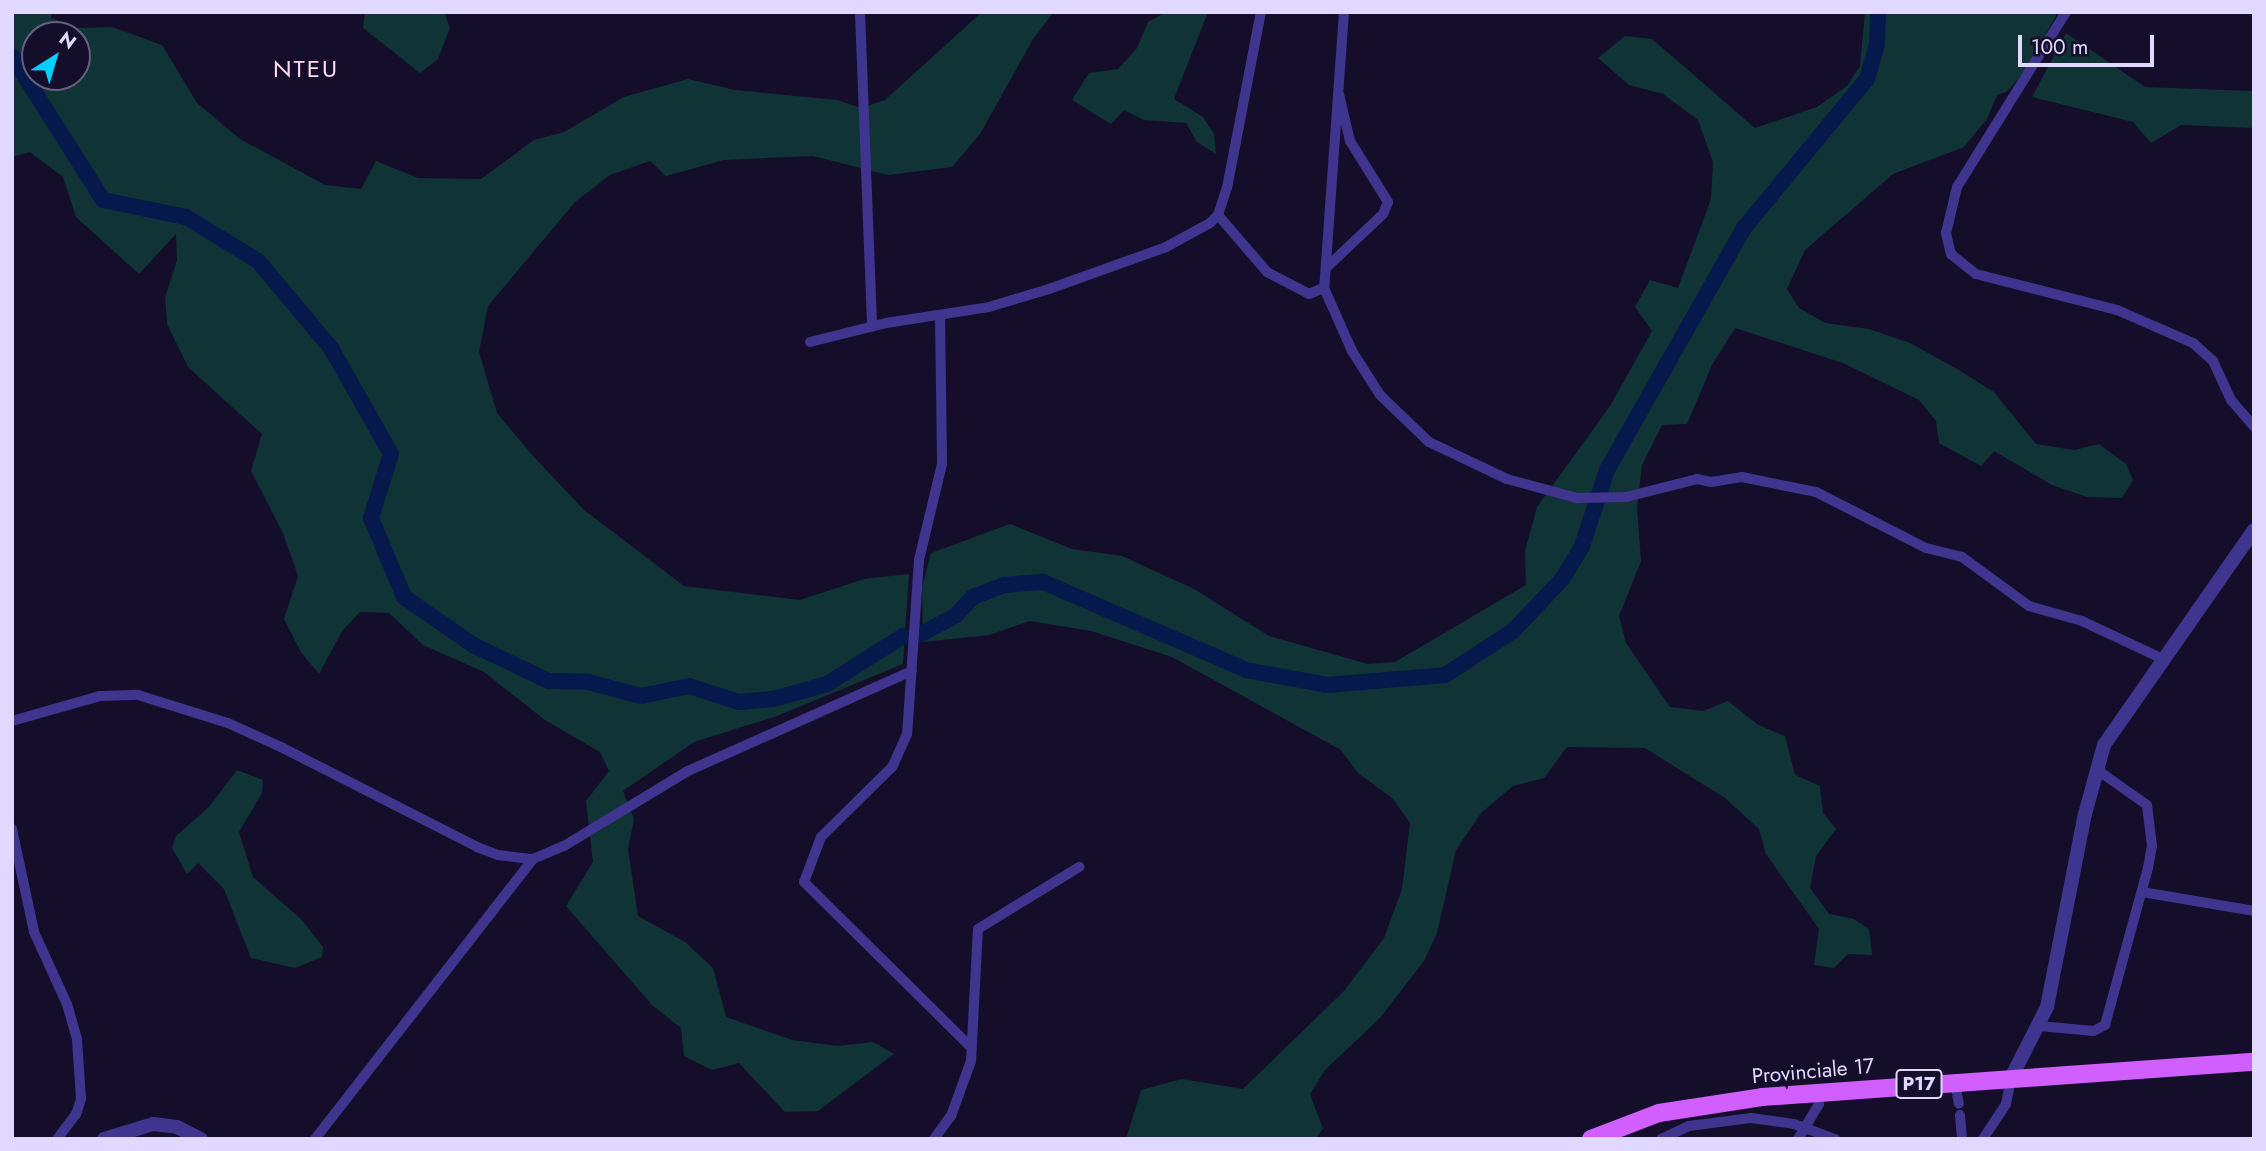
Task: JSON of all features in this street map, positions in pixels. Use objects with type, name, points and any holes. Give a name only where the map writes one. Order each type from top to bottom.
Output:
[{"type":"main road","name":"Provinciale 17","points":[[1591,1139],[1659,1113],[1820,1091],[2254,1062]]},
{"type":"street","points":[[860,12],[872,327]]},
{"type":"street","points":[[810,342],[872,327],[1013,300],[1166,247],[1218,215],[1261,12]]},
{"type":"street","points":[[1344,12],[1324,288],[1352,351],[1380,395],[1429,442],[1471,464],[1544,491],[1577,498],[1626,498],[1697,480],[1711,482],[1742,477],[1816,492],[1926,548],[1962,557],[2028,606],[2082,621],[2161,658]]},
{"type":"street","points":[[2066,12],[1957,187],[1946,233],[1951,254],[1976,274],[2117,310],[2193,343],[2213,361],[2231,400],[2254,426]]},
{"type":"street","points":[[1327,267],[1383,214],[1388,202],[1350,141],[1338,88]]},
{"type":"street","points":[[1218,215],[1267,272],[1309,295],[1324,288]]},
{"type":"street","points":[[940,316],[942,464],[919,560],[907,734],[900,755],[883,778],[821,837],[804,882],[972,1048]]},
{"type":"street","points":[[1983,1139],[2006,1104],[2011,1078],[2039,1026],[2054,978],[2096,769],[2122,714],[2254,530]]},
{"type":"street","points":[[12,721],[100,696],[138,695],[228,723],[281,747],[477,847],[498,855],[533,859],[564,846],[688,771],[912,671]]},
{"type":"street","points":[[2039,1026],[2094,1031],[2105,1025],[2142,892],[2152,846],[2151,813],[2141,798],[2096,769]]},
{"type":"street","points":[[12,829],[34,932],[67,1004],[77,1040],[80,1099],[76,1114],[57,1139]]},
{"type":"street","points":[[315,1139],[533,859]]},
{"type":"street","points":[[934,1139],[965,1083],[972,1048],[978,929],[1079,867]]},
{"type":"street","points":[[2142,892],[2254,911]]},
{"type":"street","points":[[1955,1082],[1962,1139]]},
{"type":"street","points":[[1798,1139],[1807,1127],[1820,1091]]},
{"type":"street","points":[[1661,1139],[1689,1126],[1729,1119],[1807,1127],[1835,1139]]},
{"type":"street","points":[[104,1139],[153,1124],[177,1126],[201,1139]]},
{"type":"green space","points":[[12,12],[52,12],[51,18],[59,21],[21,21],[21,91],[91,91],[91,28],[112,27],[162,45],[197,103],[240,139],[325,185],[361,189],[376,161],[418,178],[481,179],[534,140],[564,132],[624,97],[688,79],[735,90],[837,100],[861,108],[885,100],[982,12],[1054,12],[1033,39],[980,134],[952,167],[888,175],[813,156],[724,160],[666,176],[650,161],[610,175],[575,202],[488,306],[479,352],[497,413],[533,456],[584,510],[684,586],[800,600],[864,579],[909,574],[903,664],[777,716],[694,742],[623,791],[634,819],[628,849],[638,916],[685,942],[713,968],[726,1017],[792,1040],[838,1046],[873,1042],[894,1054],[818,1111],[785,1112],[739,1063],[712,1070],[684,1056],[681,1028],[652,1005],[566,906],[593,862],[586,801],[609,771],[600,752],[545,720],[484,672],[423,645],[389,613],[360,612],[342,631],[319,674],[301,652],[284,619],[298,576],[283,533],[251,471],[262,434],[188,367],[167,324],[165,298],[177,260],[176,234],[139,274],[76,217],[63,177],[30,152],[12,157]]},
{"type":"green space","points":[[365,12],[444,12],[450,28],[438,59],[420,73],[363,28]]},
{"type":"green space","points":[[1166,12],[1208,12],[1174,99],[1203,117],[1214,134],[1216,154],[1197,142],[1186,123],[1144,120],[1124,110],[1111,124],[1072,100],[1089,73],[1118,69],[1137,48],[1148,22]]},
{"type":"green space","points":[[1865,12],[2058,12],[2025,72],[2006,92],[1997,95],[1987,119],[1964,147],[1893,174],[1805,250],[1787,289],[1799,308],[1825,323],[1869,329],[1910,343],[1994,392],[2036,444],[2074,450],[2099,444],[2126,464],[2133,480],[2122,498],[2087,497],[2052,485],[1994,451],[1981,466],[1939,443],[1936,421],[1919,400],[1843,363],[1735,328],[1712,365],[1687,424],[1662,425],[1642,465],[1637,508],[1641,561],[1619,616],[1626,643],[1670,707],[1703,711],[1728,701],[1758,725],[1785,736],[1795,775],[1820,786],[1823,813],[1836,829],[1816,856],[1810,888],[1829,914],[1854,919],[1869,929],[1872,955],[1848,954],[1834,968],[1814,965],[1819,929],[1766,854],[1759,829],[1725,798],[1645,748],[1567,747],[1544,778],[1513,786],[1481,813],[1456,850],[1437,933],[1424,961],[1380,1018],[1325,1070],[1310,1094],[1323,1129],[1315,1139],[1126,1139],[1141,1090],[1182,1079],[1243,1089],[1344,991],[1384,938],[1402,889],[1410,823],[1392,798],[1358,773],[1341,750],[1172,657],[1091,631],[1030,621],[989,635],[923,642],[922,588],[931,553],[1010,524],[1072,549],[1122,556],[1194,589],[1269,636],[1368,664],[1395,662],[1526,585],[1525,551],[1537,507],[1610,406],[1652,331],[1635,307],[1650,280],[1678,288],[1711,199],[1713,162],[1698,120],[1663,94],[1629,85],[1598,58],[1625,36],[1652,39],[1755,128],[1817,107],[1847,86],[1860,66]]},
{"type":"green space","points":[[2066,33],[2145,87],[2254,91],[2254,128],[2181,125],[2151,143],[2133,122],[2032,97]]},
{"type":"green space","points":[[237,770],[263,780],[262,793],[239,832],[253,877],[302,920],[323,947],[322,957],[295,968],[251,958],[224,889],[198,863],[187,874],[172,848],[176,836],[209,807]]},
{"type":"waterway","points":[[921,634],[956,615],[973,597],[1005,585],[1043,582],[1246,670],[1327,685],[1445,675],[1513,631],[1563,578],[1582,546],[1607,470],[1744,228],[1867,79],[1877,45],[1878,12]]},
{"type":"waterway","points":[[12,56],[103,200],[186,217],[258,261],[331,348],[391,454],[371,518],[404,597],[473,645],[549,681],[588,682],[641,696],[689,686],[739,702],[773,699],[827,684],[903,636]]},
{"type":"district","name":"NTEU","points":[[306,69]]}]
